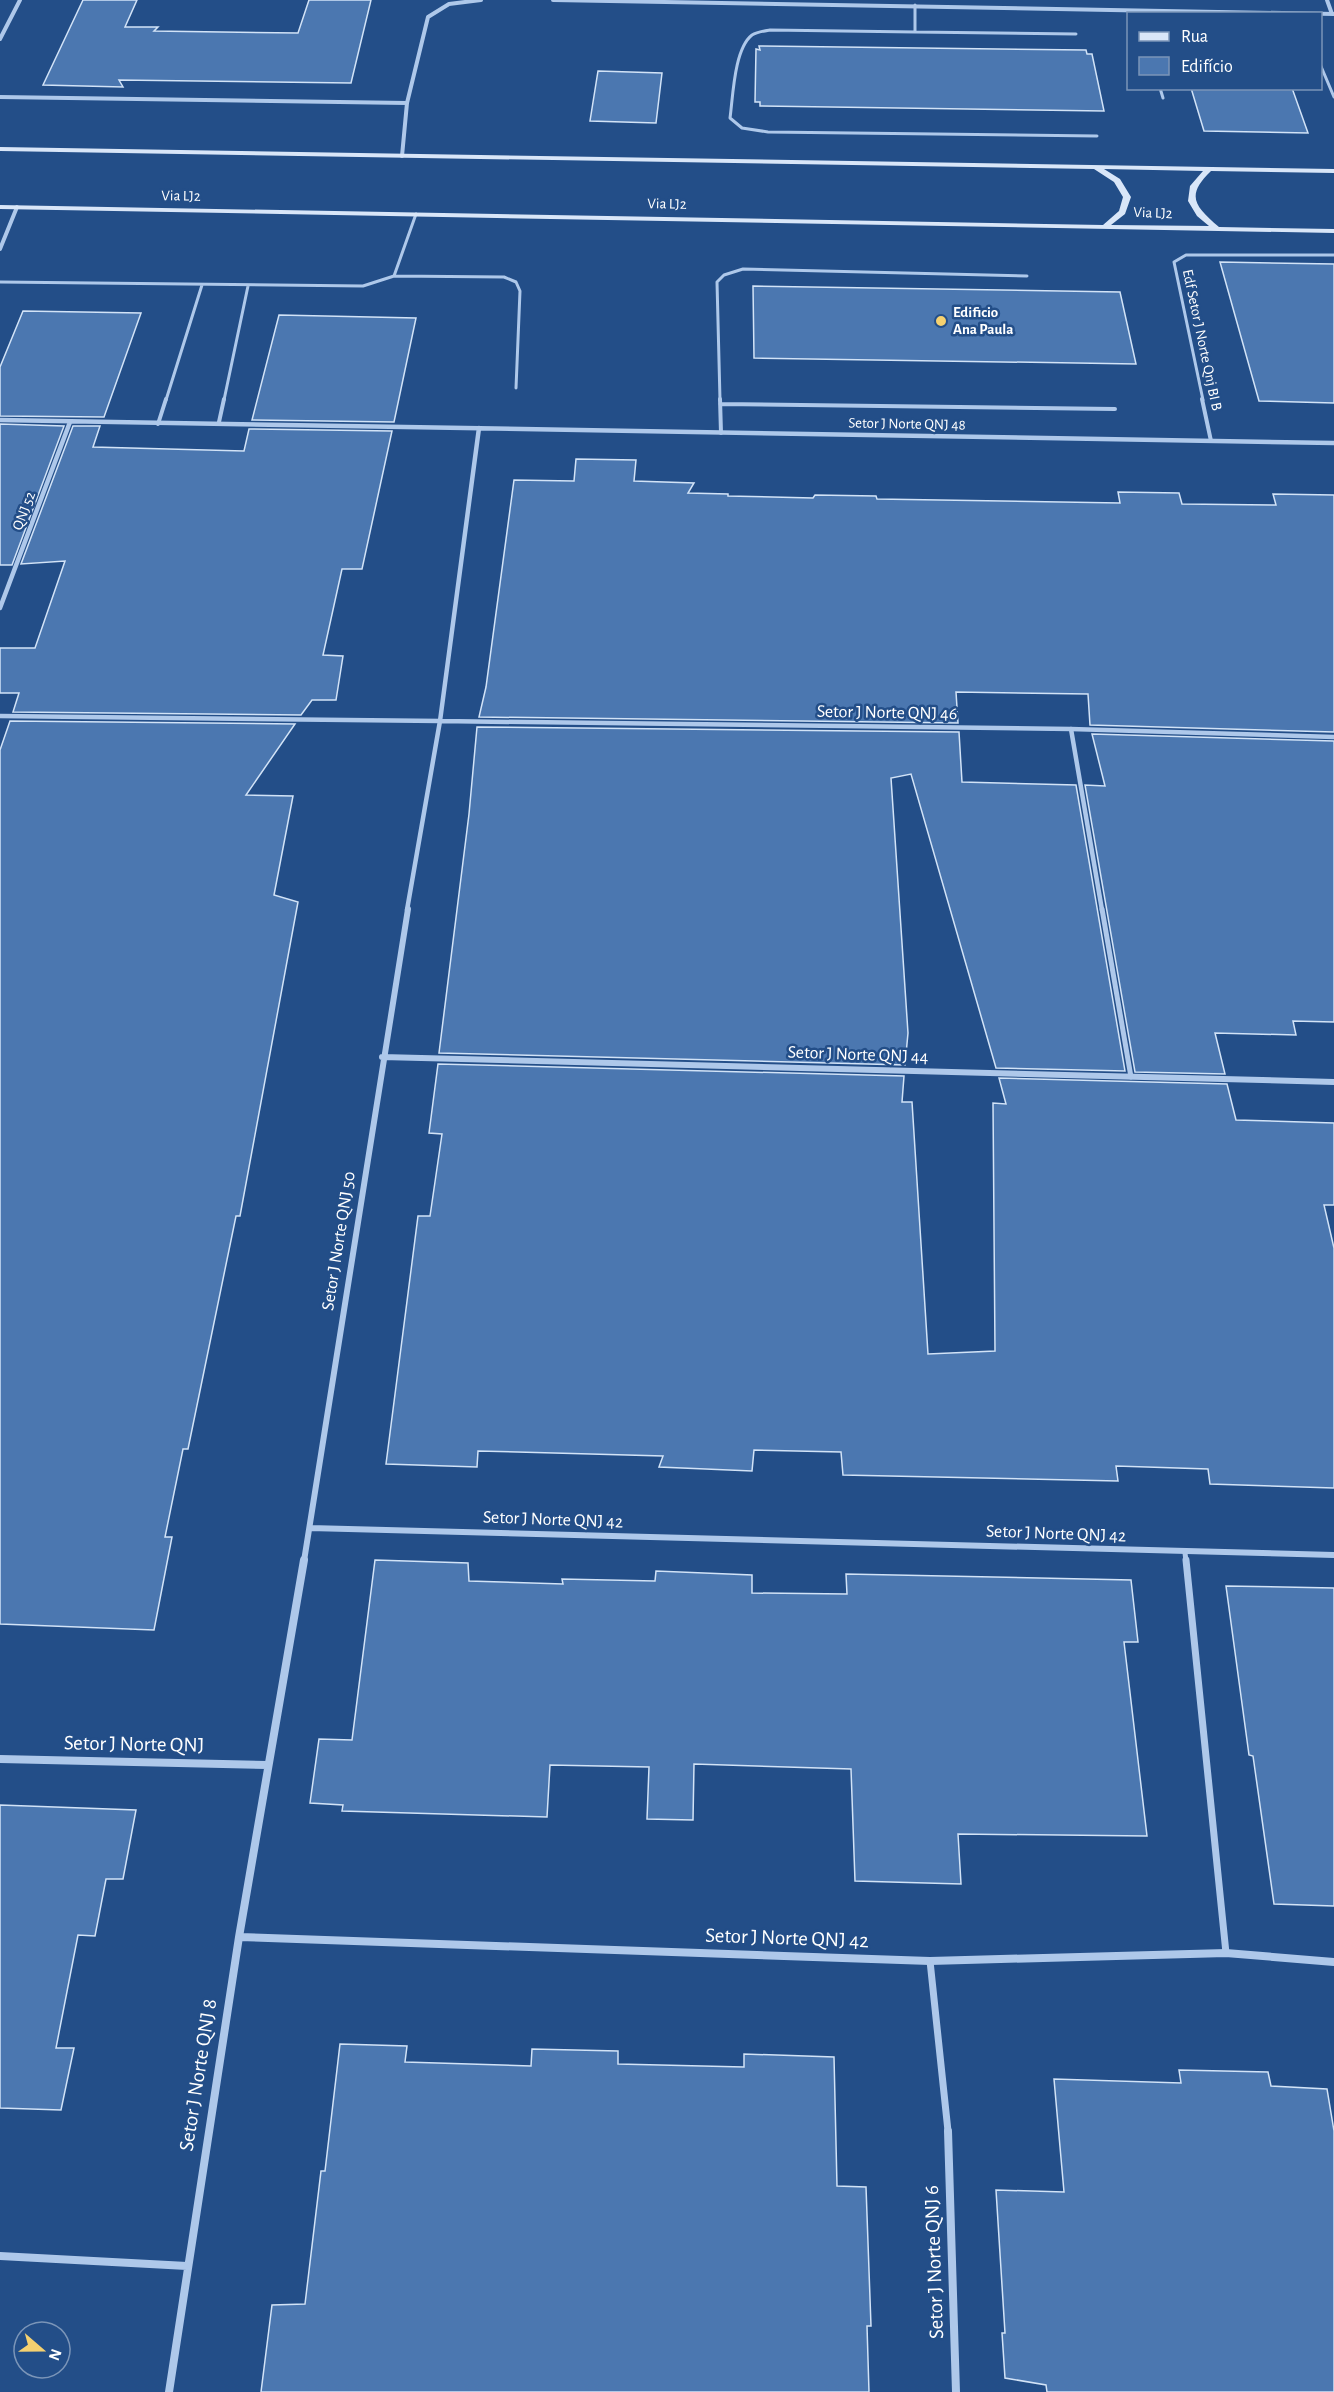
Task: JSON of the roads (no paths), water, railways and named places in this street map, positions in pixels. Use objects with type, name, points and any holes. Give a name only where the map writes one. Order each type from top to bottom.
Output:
[{"type":"main road","points":[[0,149],[1334,171]]},
{"type":"main road","points":[[1097,168],[1118,181],[1126,197],[1122,212],[1106,225]]},
{"type":"main road","points":[[1209,169],[1194,181],[1190,197],[1198,214],[1217,229]]},
{"type":"main road","name":"Via LJ2","points":[[0,207],[1106,225],[1334,231]]},
{"type":"street","points":[[0,39],[20,0]]},
{"type":"street","points":[[402,156],[407,102],[428,17],[448,4],[481,0]]},
{"type":"street","points":[[553,0],[852,2],[1137,12]]},
{"type":"street","points":[[1087,0],[1089,9]]},
{"type":"street","points":[[1327,0],[1333,14]]},
{"type":"street","points":[[0,98],[407,102]]},
{"type":"street","points":[[0,249],[17,207]]},
{"type":"street","name":"Setor J Norte QNJ 48","points":[[0,420],[1334,443]]},
{"type":"street","name":"QNJ 52","points":[[0,608],[70,422]]},
{"type":"street","name":"Setor J Norte QNJ 50","points":[[267,1765],[310,1528],[382,1057],[440,721],[479,429]]},
{"type":"street","points":[[0,716],[440,721]]},
{"type":"street","name":"Setor J Norte QNJ 46","points":[[440,721],[1071,729],[1334,737]]},
{"type":"street","points":[[1071,729],[1131,1077]]},
{"type":"street","name":"Setor J Norte QNJ 44","points":[[382,1057],[1334,1082]]},
{"type":"street","name":"Setor J Norte QNJ 42","points":[[310,1528],[1185,1553],[1334,1555]]},
{"type":"street","points":[[1185,1553],[1226,1953]]},
{"type":"street","name":"Setor J Norte QNJ","points":[[0,1759],[267,1765]]},
{"type":"street","name":"Setor J Norte QNJ 8","points":[[168,2392],[238,1937],[267,1765]]},
{"type":"street","name":"Setor J Norte QNJ 42","points":[[238,1937],[930,1961],[1226,1953],[1334,1962]]},
{"type":"street","points":[[930,1961],[948,2131]]},
{"type":"street","name":"Setor J Norte QNJ 6","points":[[948,2131],[956,2392]]},
{"type":"street","points":[[0,2256],[187,2266]]},
{"type":"lane","points":[[915,5],[915,33]]},
{"type":"lane","points":[[1076,34],[770,30],[754,33],[746,41],[740,55],[730,118],[735,125],[746,130],[768,132],[1097,136]]},
{"type":"lane","points":[[1322,69],[1334,97]]},
{"type":"lane","points":[[1161,90],[1163,98]]},
{"type":"lane","points":[[394,276],[416,214]]},
{"type":"lane","name":"Edf Setor J Norte Qnj BI B","points":[[1211,441],[1174,262],[1186,255],[1334,255]]},
{"type":"lane","points":[[721,433],[717,282],[724,275],[734,270],[1027,276]]},
{"type":"lane","points":[[0,282],[363,286],[394,276],[504,277],[516,282],[520,291],[516,388]]},
{"type":"lane","points":[[158,424],[202,285]]},
{"type":"lane","points":[[219,422],[248,286]]},
{"type":"lane","points":[[720,404],[1115,409]]},
{"type":"place","name":"Edificio Ana Paula","points":[[941,321]]}]
